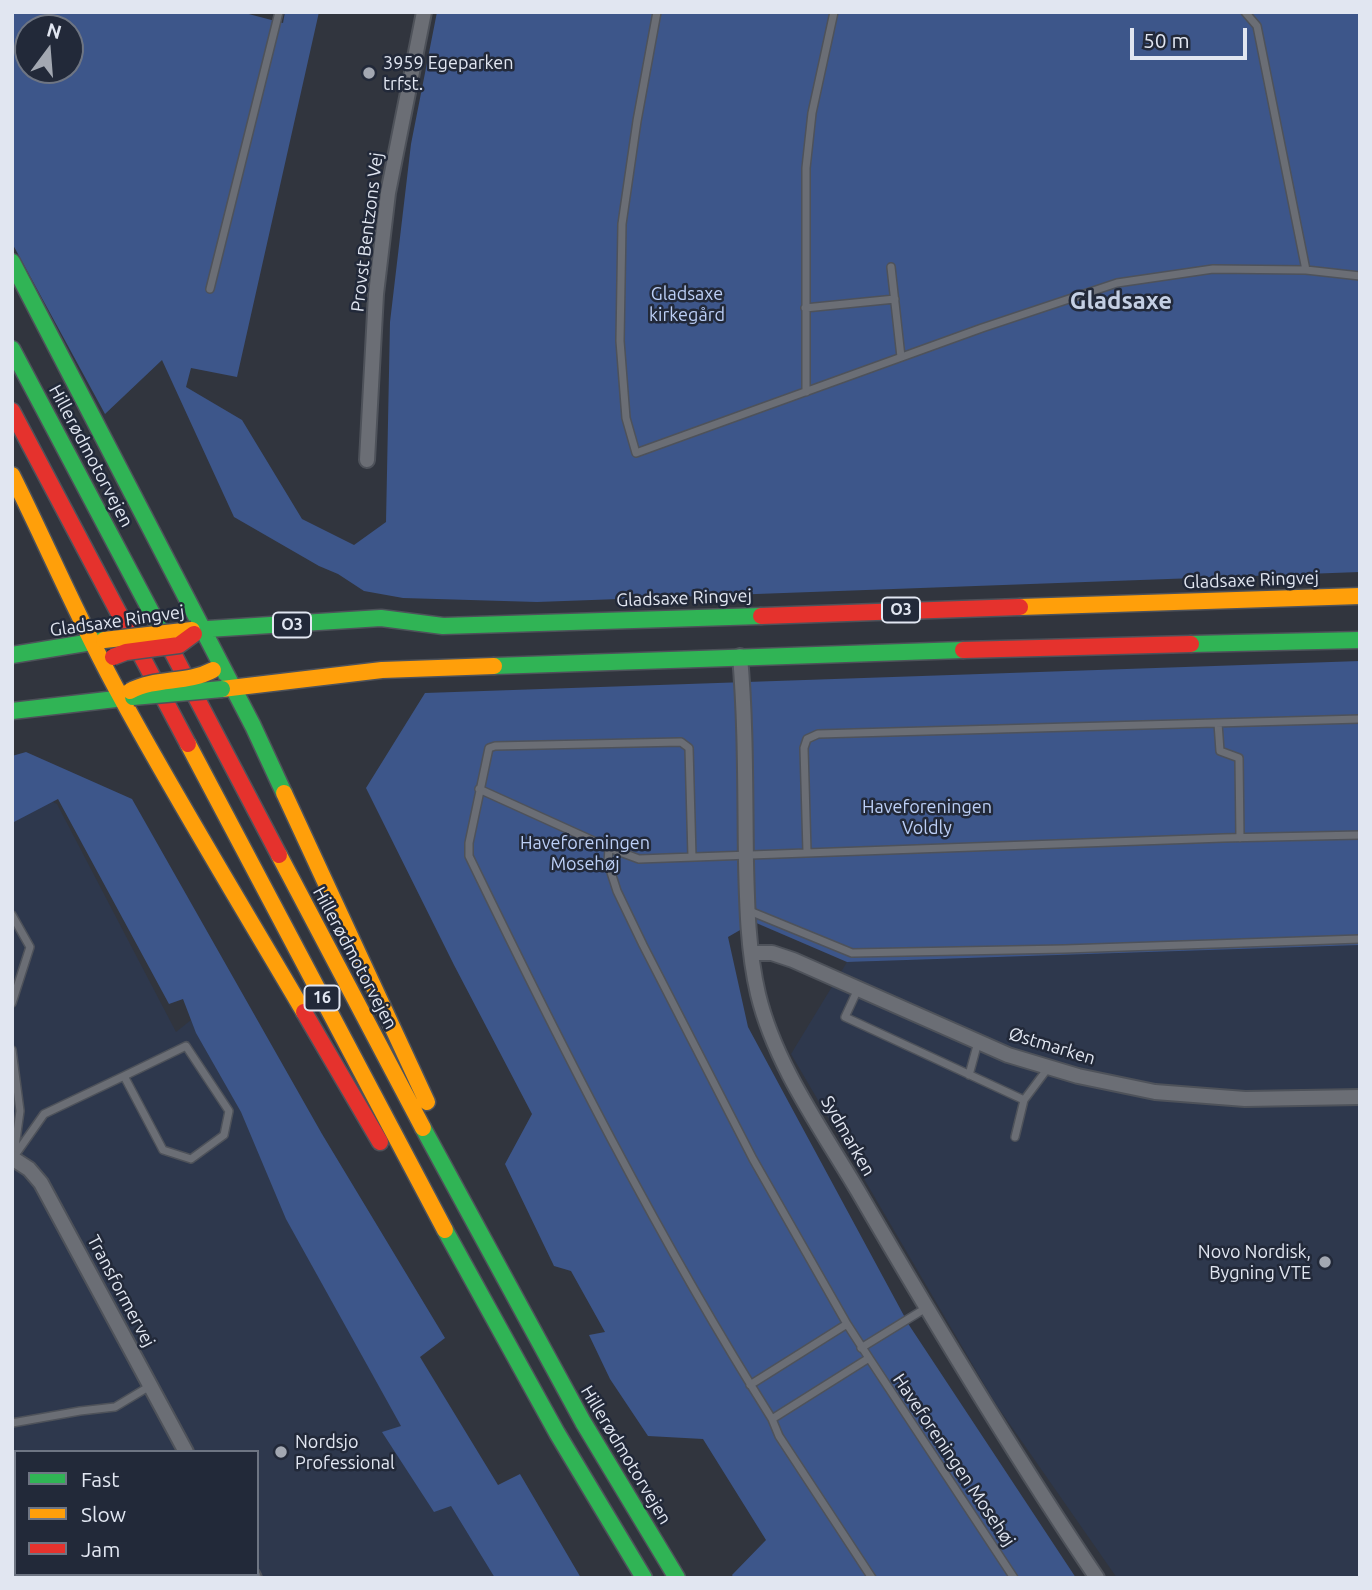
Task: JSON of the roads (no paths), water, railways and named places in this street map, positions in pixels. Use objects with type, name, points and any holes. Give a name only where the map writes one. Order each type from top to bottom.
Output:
[{"type":"main road","points":[[12,262],[196,631],[228,688],[441,1132],[470,1184],[490,1254]]},
{"type":"main road","points":[[12,333],[23,368]]},
{"type":"main road","name":"Hillerødmotorvejen","points":[[12,349],[490,1254],[583,1422],[677,1578]]},
{"type":"main road","name":"16","points":[[12,411],[446,1232],[557,1433],[644,1578]]},
{"type":"main road","points":[[12,475],[108,661],[386,1153],[446,1232]]},
{"type":"main road","name":"Gladsaxe Ringvej","points":[[12,655],[98,641],[196,631],[381,618],[443,626],[1360,596]]},
{"type":"main road","points":[[108,661],[126,652],[179,645],[196,631]]},
{"type":"main road","points":[[12,711],[128,696],[228,688],[382,670],[740,656],[1360,640]]},
{"type":"main road","points":[[128,696],[139,685],[198,677],[216,666]]},
{"type":"street","name":"Provst Bentzons Vej","points":[[367,460],[376,294],[388,194],[424,12]]},
{"type":"street","name":"Sydmarken","points":[[740,656],[747,910],[758,993],[769,1031],[793,1080],[926,1308],[1033,1484],[1097,1578]]},
{"type":"street","name":"Østmarken","points":[[751,953],[772,953],[793,960],[1008,1055],[1078,1076],[1155,1093],[1245,1099],[1360,1097]]},
{"type":"street","name":"Transformervej","points":[[13,1158],[29,1169],[41,1183],[185,1450]]},
{"type":"lane","points":[[210,289],[279,12]]},
{"type":"lane","points":[[657,12],[622,224],[620,341],[626,418],[636,453],[901,357],[1117,283],[1213,269],[1306,270],[1360,276]]},
{"type":"lane","points":[[806,392],[806,168],[809,132],[834,12]]},
{"type":"lane","points":[[1245,12],[1257,26],[1306,270]]},
{"type":"lane","points":[[891,267],[901,357]]},
{"type":"lane","points":[[805,308],[895,299]]},
{"type":"lane","points":[[807,852],[804,748],[807,739],[818,734],[1360,719]]},
{"type":"lane","points":[[1219,723],[1220,751],[1239,758],[1240,838]]},
{"type":"lane","points":[[692,857],[689,748],[681,742],[489,748],[469,844],[469,856],[604,1128],[702,1304],[772,1419],[779,1437],[872,1578]]},
{"type":"lane","points":[[480,789],[608,848],[639,859],[1360,835]]},
{"type":"lane","name":"Haveforeningen Mosehøj","points":[[608,848],[608,863],[617,891],[753,1159],[861,1348],[1014,1578]]},
{"type":"lane","points":[[747,910],[852,953],[1040,950],[1360,939]]},
{"type":"lane","points":[[12,915],[30,947],[12,1003]]},
{"type":"lane","points":[[858,989],[845,1017],[1024,1100]]},
{"type":"lane","points":[[969,1075],[978,1041]]},
{"type":"lane","points":[[13,1158],[44,1114],[186,1046],[229,1111],[225,1135],[191,1158],[163,1150],[124,1076]]},
{"type":"lane","points":[[12,1050],[20,1111],[13,1158]]},
{"type":"lane","points":[[1015,1137],[1024,1100],[1049,1067]]},
{"type":"lane","points":[[861,1348],[926,1308]]},
{"type":"lane","points":[[750,1385],[847,1324]]},
{"type":"lane","points":[[772,1419],[869,1358]]},
{"type":"lane","points":[[12,1423],[115,1407],[150,1386]]},
{"type":"place","name":"3959 Egeparken trfst.","points":[[369,73]]},
{"type":"place","name":"Novo Nordisk, Bygning VTE","points":[[1325,1262]]},
{"type":"place","name":"Nordsjo Professional","points":[[281,1452]]},
{"type":"district","name":"Gladsaxe","points":[[1121,301]]},
{"type":"park label","name":"Gladsaxe kirkegård","points":[[687,304]]},
{"type":"park label","name":"Haveforeningen Voldly","points":[[927,817]]}]
